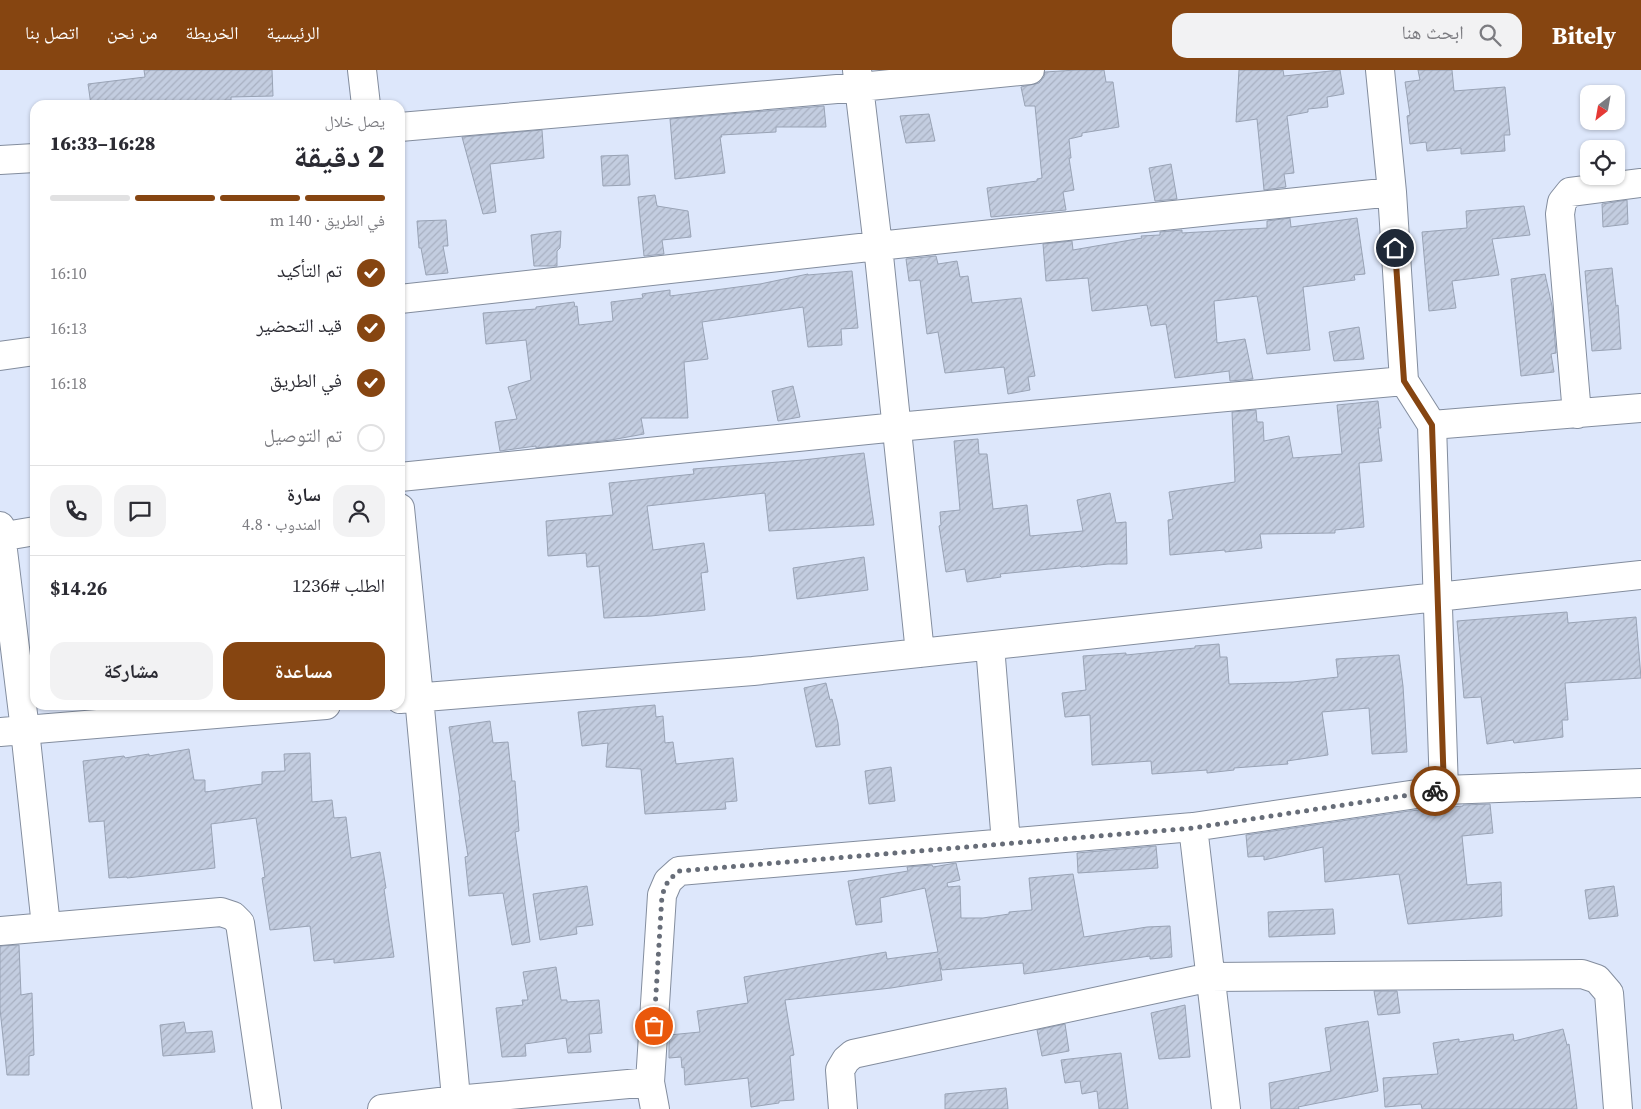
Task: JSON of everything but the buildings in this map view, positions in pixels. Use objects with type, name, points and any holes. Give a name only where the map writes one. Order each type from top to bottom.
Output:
[{"type":"street","points":[[362,70],[365,100]]},
{"type":"street","points":[[405,126],[859,79],[1030,70]]},
{"type":"street","points":[[1380,70],[1392,192],[1404,381],[1432,425],[1444,790]]},
{"type":"street","points":[[859,79],[920,653]]},
{"type":"street","points":[[0,160],[30,158]]},
{"type":"street","points":[[1578,414],[1560,214],[1562,202],[1570,192],[1641,183]]},
{"type":"street","points":[[405,298],[1392,192]]},
{"type":"street","points":[[0,356],[30,352]]},
{"type":"street","points":[[405,476],[896,427],[1404,381]]},
{"type":"street","points":[[1432,425],[1641,408]]},
{"type":"street","points":[[30,531],[0,533],[12,731],[46,926]]},
{"type":"street","points":[[410,698],[753,671],[1641,575]]},
{"type":"street","points":[[405,603],[410,698],[456,1105]]},
{"type":"street","points":[[990,646],[1006,843]]},
{"type":"street","points":[[12,731],[266,710]]},
{"type":"street","points":[[655,1109],[650,1082],[662,895],[668,881],[679,871],[1193,828],[1444,790],[1641,783]]},
{"type":"street","points":[[1193,828],[1226,1109]]},
{"type":"street","points":[[0,931],[221,912],[233,916],[240,923],[267,1109]]},
{"type":"street","points":[[843,1109],[840,1070],[846,1060],[853,1054],[1211,977],[1582,974],[1597,979],[1609,993],[1618,1109]]},
{"type":"street","points":[[382,1109],[456,1105],[650,1082]]},
{"type":"way so far","points":[[654,1026],[662,895],[668,881],[679,871],[1193,828],[1435,791]]},
{"type":"route","points":[[1395,248],[1404,381],[1432,425],[1444,790],[1435,791]]}]
